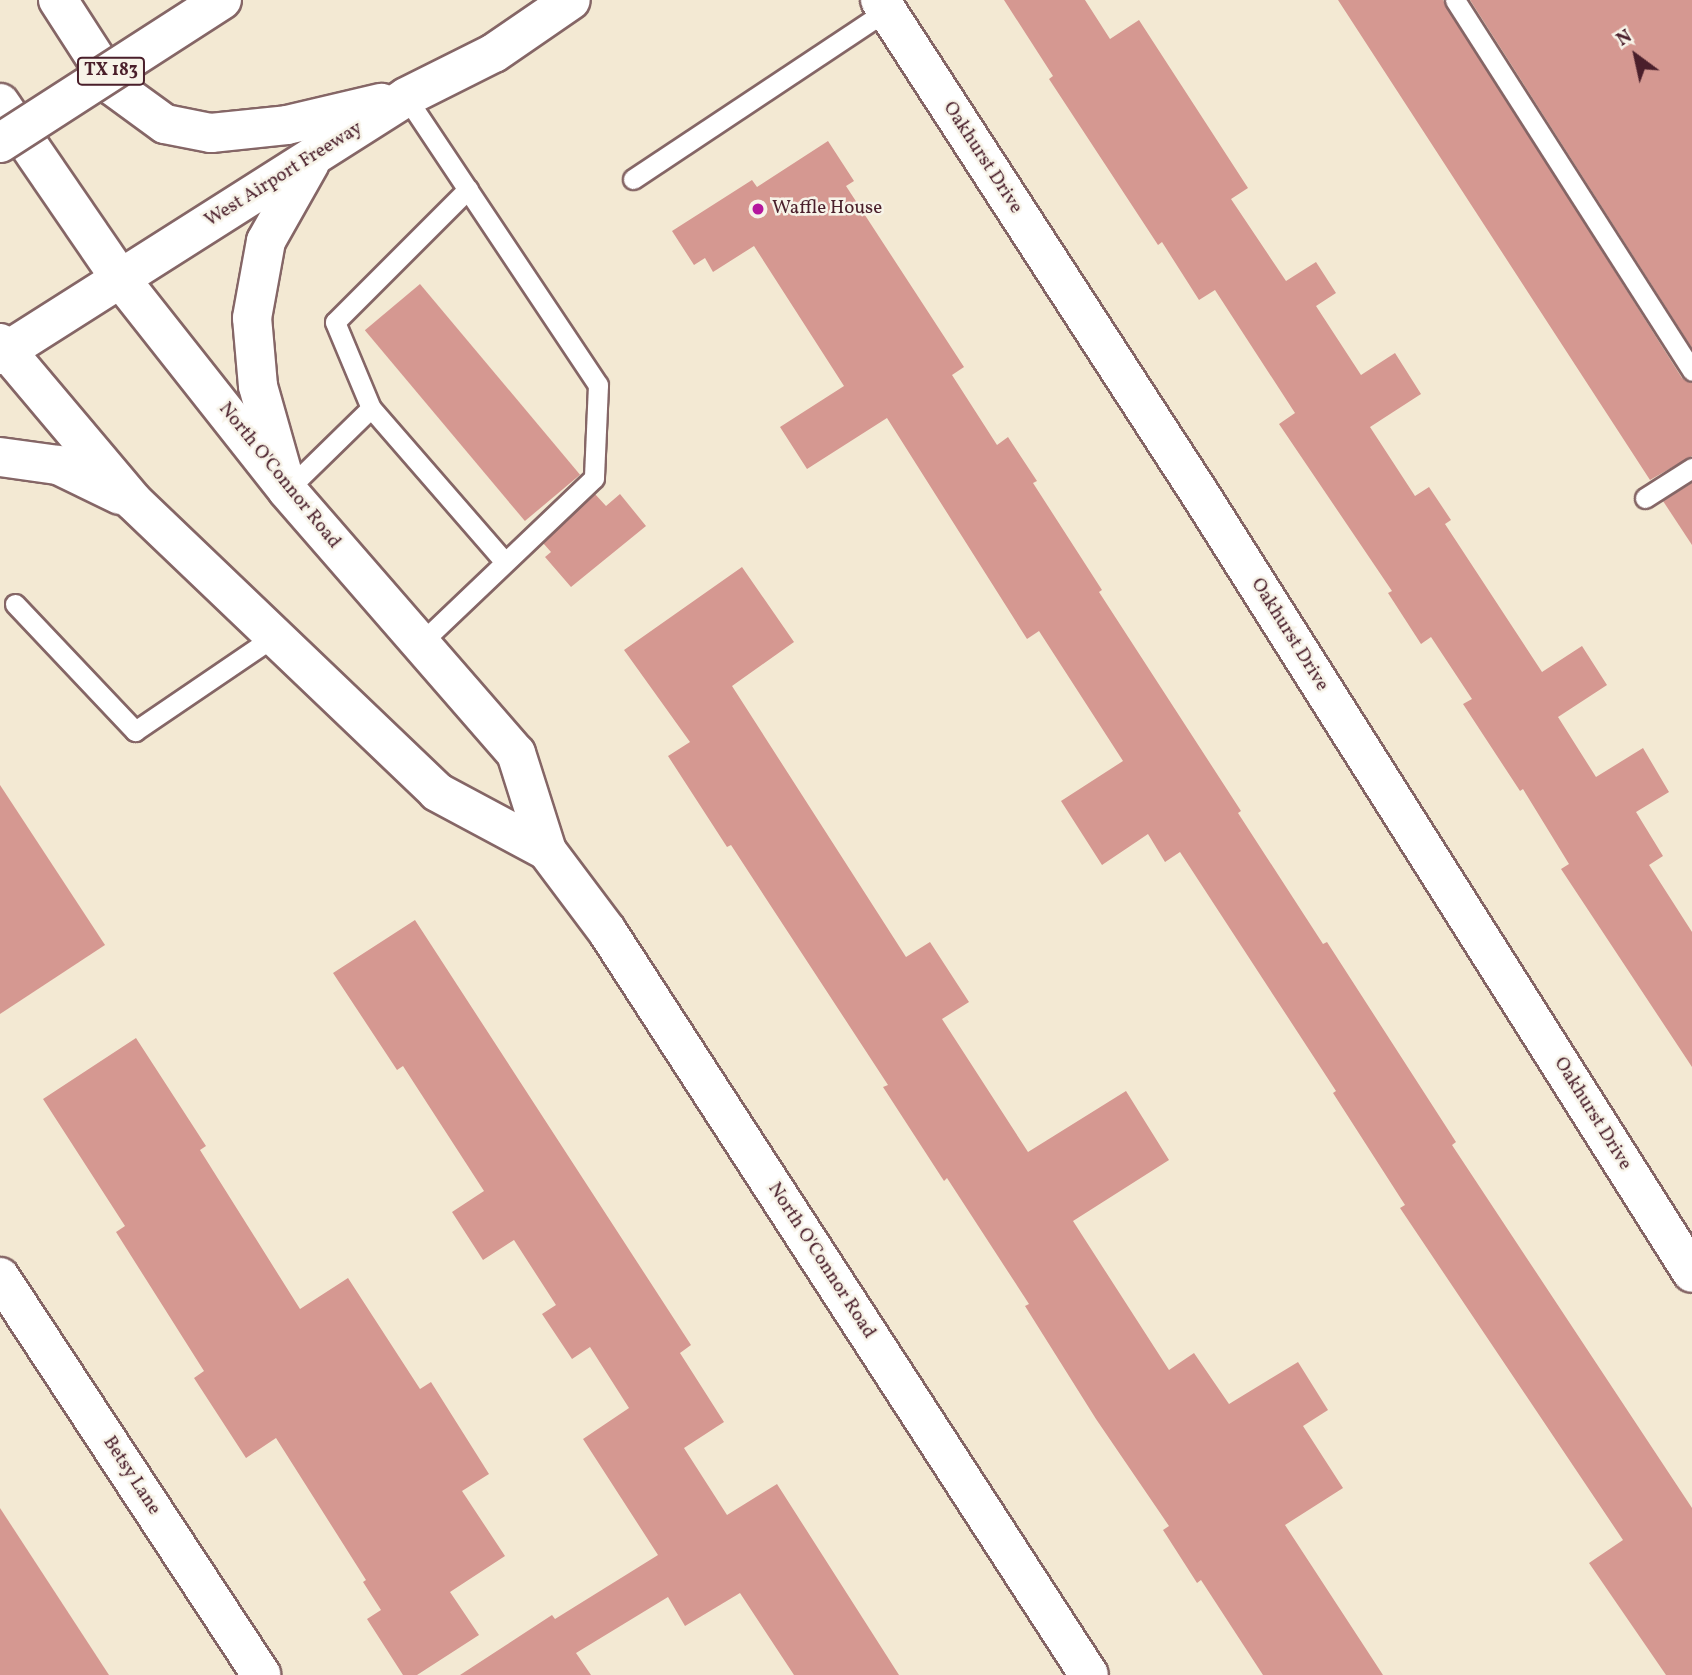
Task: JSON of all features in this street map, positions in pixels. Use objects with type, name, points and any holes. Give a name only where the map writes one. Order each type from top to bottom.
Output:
[{"type":"main road","points":[[58,0],[114,87],[165,124],[211,133],[287,125],[406,97]]},
{"type":"main road","name":"TX 183","points":[[0,142],[222,0]]},
{"type":"main road","name":"West Airport Freeway","points":[[2,350],[312,159],[406,97],[494,53],[572,0]]},
{"type":"main road","name":"Oakhurst Drive","points":[[884,5],[1207,506],[1692,1273]]},
{"type":"main road","name":"North O'Connor Road","points":[[0,103],[119,277],[287,490],[516,752],[547,851],[614,942],[1089,1675]]},
{"type":"main road","points":[[287,490],[258,386],[252,318],[266,241],[312,159]]},
{"type":"main road","name":"North O'Connor Road","points":[[2,350],[133,501],[437,792],[547,851]]},
{"type":"main road","points":[[0,457],[58,466],[133,501]]},
{"type":"main road","name":"Betsy Lane","points":[[0,1277],[261,1675]]},
{"type":"lane","points":[[1455,0],[1692,371]]},
{"type":"lane","points":[[633,180],[884,5]]},
{"type":"lane","points":[[406,97],[598,386],[594,478],[421,643]]},
{"type":"lane","points":[[468,189],[335,321],[370,408],[505,562]]},
{"type":"lane","points":[[287,490],[370,408]]},
{"type":"lane","points":[[1645,498],[1692,468]]},
{"type":"lane","points":[[15,604],[135,731],[276,635]]},
{"type":"building","points":[[1004,0],[1085,0],[1110,39],[1139,20],[1248,188],[1231,199],[1286,281],[1316,262],[1336,293],[1316,306],[1361,375],[1395,353],[1421,394],[1370,427],[1415,496],[1429,487],[1451,520],[1445,524],[1542,672],[1582,646],[1607,685],[1558,717],[1596,777],[1643,748],[1669,792],[1636,812],[1663,856],[1649,865],[1692,932],[1692,1067],[1561,869],[1569,864],[1523,789],[1520,791],[1463,704],[1472,699],[1431,637],[1421,644],[1388,593],[1392,591],[1279,424],[1295,413],[1215,290],[1199,300],[1162,242],[1158,245],[1049,79],[1053,76]]},
{"type":"building","points":[[1338,0],[1443,0],[1682,378],[1692,383],[1692,456],[1650,480]]},
{"type":"building","points":[[1470,0],[1692,0],[1692,348]]},
{"type":"building","points":[[828,141],[854,181],[846,186],[964,367],[952,375],[997,445],[1008,437],[1037,481],[1033,483],[1102,590],[1099,592],[1241,811],[1238,813],[1323,944],[1327,942],[1456,1142],[1452,1145],[1692,1508],[1692,1675],[1666,1675],[1589,1563],[1623,1540],[1400,1208],[1405,1205],[1333,1093],[1336,1091],[1180,852],[1165,862],[1148,834],[1102,865],[1061,801],[1123,761],[1039,631],[1027,639],[887,418],[807,469],[780,427],[844,386],[754,246],[713,272],[705,258],[694,265],[672,231],[752,180],[757,187]]},
{"type":"building","points":[[420,284],[580,475],[525,521],[365,330]]},
{"type":"building","points":[[1692,483],[1692,545],[1663,501]]},
{"type":"building","points":[[595,494],[606,506],[620,494],[646,526],[571,587],[545,557],[551,552],[543,543]]},
{"type":"building","points":[[742,567],[794,642],[732,686],[906,957],[930,942],[969,1002],[942,1019],[1028,1152],[1126,1091],[1169,1160],[1073,1221],[1169,1370],[1194,1353],[1229,1404],[1298,1362],[1328,1410],[1303,1426],[1343,1488],[1285,1525],[1383,1675],[1263,1675],[1201,1580],[1197,1583],[1163,1530],[1169,1526],[1096,1419],[1025,1306],[1029,1304],[947,1178],[944,1181],[883,1087],[888,1085],[731,845],[727,847],[668,756],[690,742],[624,650]]},
{"type":"building","points":[[0,785],[105,945],[0,1014]]},
{"type":"building","points":[[415,920],[691,1345],[680,1353],[724,1422],[684,1448],[727,1515],[777,1484],[899,1675],[794,1675],[740,1593],[685,1626],[668,1597],[576,1653],[591,1675],[460,1675],[552,1615],[555,1619],[658,1555],[583,1439],[629,1408],[590,1347],[572,1359],[542,1314],[556,1305],[514,1240],[483,1260],[452,1212],[484,1191],[403,1066],[397,1070],[333,973]]},
{"type":"building","points":[[136,1038],[206,1146],[200,1150],[300,1309],[348,1278],[420,1389],[431,1382],[489,1474],[462,1491],[505,1556],[450,1592],[479,1635],[417,1675],[403,1675],[367,1619],[381,1610],[363,1582],[366,1580],[276,1438],[246,1458],[194,1378],[204,1371],[116,1232],[125,1226],[43,1099]]},
{"type":"building","points":[[0,1508],[109,1675],[0,1675]]},
{"type":"place","name":"Waffle House","points":[[758,209]]}]
